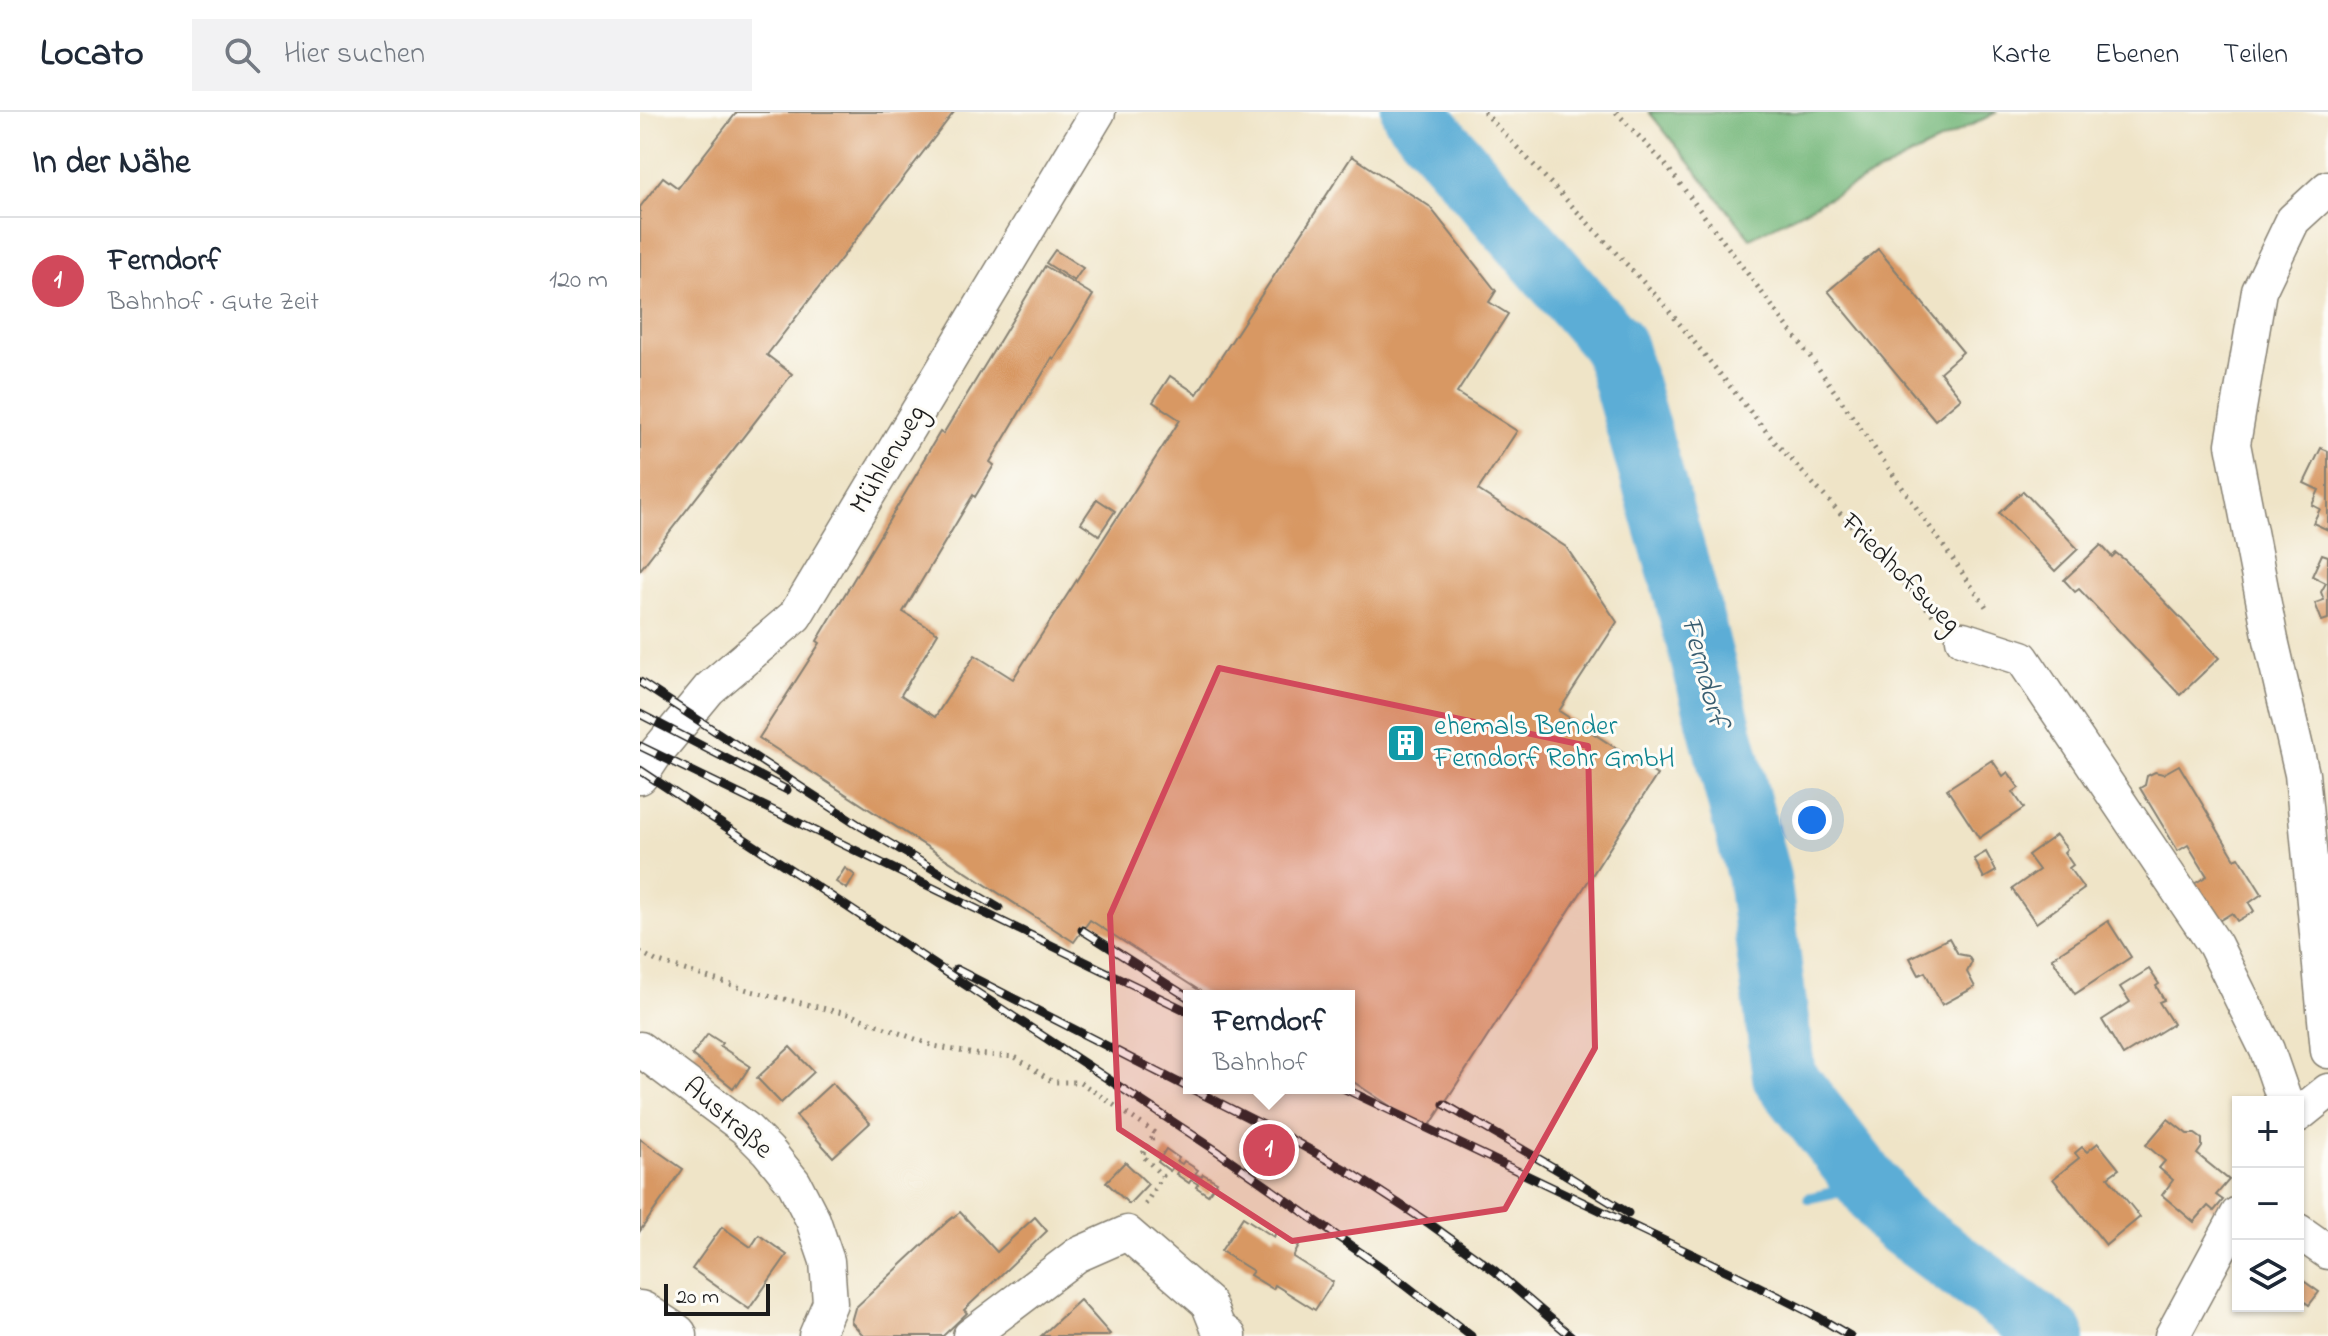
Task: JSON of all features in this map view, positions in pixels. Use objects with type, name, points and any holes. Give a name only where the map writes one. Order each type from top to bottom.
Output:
[{"type":"main road","points":[[640,1313],[675,1336]]},
{"type":"street","name":"Mühlenweg","points":[[640,777],[709,689],[795,616],[1098,112]]},
{"type":"street","points":[[2328,188],[2293,220],[2259,291],[2233,444],[2271,640],[2302,774],[2328,1051]]},
{"type":"street","name":"Friedhofsweg","points":[[1963,639],[2022,658]]},
{"type":"street","points":[[2022,658],[2215,945],[2267,1050],[2283,1096]]},
{"type":"street","name":"Austraße","points":[[640,1049],[745,1128],[794,1183],[813,1220],[827,1261],[830,1303],[816,1336]]},
{"type":"street","points":[[2304,1110],[2328,1091]]},
{"type":"street","points":[[2172,1336],[2232,1225]]},
{"type":"street","points":[[970,1336],[1077,1255],[1127,1233],[1208,1303],[1218,1328],[1229,1336]]},
{"type":"street","points":[[2304,1235],[2328,1252]]},
{"type":"path","name":"Friedhofsweg","points":[[1484,112],[1661,301],[1774,441],[1931,615],[1963,639]]},
{"type":"path","points":[[1616,112],[1665,164],[1799,342],[2022,658]]},
{"type":"path","points":[[640,952],[656,961],[737,987],[851,1015],[934,1046],[974,1054],[1015,1057],[1053,1082],[1080,1082],[1155,1133],[1142,1155],[1162,1176],[1127,1233]]},
{"type":"highlighted area","points":[[1219,668],[1588,746],[1595,1048],[1505,1209],[1292,1241],[1119,1129],[1110,915]]},
{"type":"green space","points":[[1649,112],[1997,112],[1750,238]]},
{"type":"building","points":[[737,112],[954,112],[767,355],[792,374],[640,570],[640,207],[663,177],[678,188]]},
{"type":"building","points":[[1352,156],[1429,206],[1496,291],[1489,302],[1508,314],[1457,393],[1517,431],[1478,490],[1566,547],[1617,622],[1559,711],[1657,775],[1427,1130],[1355,1083],[1355,990],[1199,990],[1090,920],[1074,942],[759,738],[820,643],[817,641],[940,432],[943,434],[1045,266],[1093,295],[1054,360],[1052,358],[990,462],[994,465],[903,612],[938,633],[901,695],[935,717],[975,655],[1013,679],[1180,420],[1153,402],[1170,376],[1197,394]]},
{"type":"building","points":[[1878,249],[1963,352],[1940,372],[1961,398],[1935,420],[1828,291]]},
{"type":"building","points":[[1055,250],[1083,268],[1074,281],[1046,263]]},
{"type":"building","points":[[2321,448],[2328,451],[2328,530],[2313,523],[2320,509],[2312,505],[2319,490],[2304,483]]},
{"type":"building","points":[[2023,491],[2078,549],[2055,571],[1999,513]]},
{"type":"building","points":[[1097,499],[1115,511],[1099,535],[1081,523]]},
{"type":"building","points":[[2101,545],[2112,557],[2116,553],[2126,561],[2219,658],[2180,695],[2079,589],[2075,592],[2064,580]]},
{"type":"building","points":[[2322,554],[2328,556],[2328,619],[2322,621],[2315,603],[2324,600],[2321,592],[2326,583],[2312,576]]},
{"type":"building","points":[[1992,760],[2003,776],[2008,772],[2019,788],[2013,792],[2024,808],[1979,838],[1947,789]]},
{"type":"building","points":[[2179,765],[2235,859],[2239,857],[2262,894],[2249,903],[2254,911],[2237,921],[2232,913],[2217,922],[2194,884],[2207,876],[2188,845],[2178,851],[2140,788],[2145,785],[2147,776],[2155,772],[2163,774]]},
{"type":"building","points":[[2056,835],[2067,849],[2064,852],[2073,865],[2069,868],[2084,889],[2036,923],[2012,889],[2039,870],[2028,855]]},
{"type":"building","points":[[1986,852],[1996,871],[1984,878],[1974,859]]},
{"type":"building","points":[[845,868],[855,875],[847,889],[836,882]]},
{"type":"building","points":[[2108,921],[2131,957],[2075,994],[2052,958]]},
{"type":"building","points":[[1949,938],[1958,954],[1968,956],[1972,962],[1967,972],[1975,987],[1942,1005],[1925,972],[1919,975],[1910,958]]},
{"type":"building","points":[[2149,969],[2159,984],[2156,986],[2164,1000],[2159,1002],[2173,1024],[2123,1055],[2102,1020],[2130,1002],[2120,987]]},
{"type":"building","points":[[708,1034],[750,1066],[737,1086],[733,1088],[692,1055]]},
{"type":"building","points":[[790,1047],[814,1072],[781,1103],[757,1078]]},
{"type":"building","points":[[832,1083],[870,1123],[833,1157],[796,1116]]},
{"type":"building","points":[[2168,1119],[2187,1134],[2195,1134],[2202,1139],[2202,1147],[2197,1154],[2229,1180],[2216,1195],[2223,1200],[2214,1211],[2208,1206],[2194,1222],[2162,1195],[2173,1180],[2159,1168],[2165,1161],[2146,1145]]},
{"type":"building","points":[[640,1139],[683,1169],[640,1231]]},
{"type":"building","points":[[2098,1143],[2119,1169],[2108,1177],[2140,1217],[2106,1245],[2053,1179],[2079,1158],[2075,1153],[2082,1147],[2087,1152]]},
{"type":"building","points":[[1166,1149],[1179,1158],[1177,1161],[1182,1164],[1184,1161],[1198,1170],[1195,1174],[1201,1177],[1203,1174],[1217,1182],[1208,1195],[1196,1187],[1198,1184],[1191,1180],[1189,1183],[1176,1174],[1178,1171],[1173,1167],[1170,1171],[1158,1162]]},
{"type":"building","points":[[1125,1162],[1148,1184],[1129,1204],[1106,1182]]},
{"type":"building","points":[[960,1212],[997,1252],[1035,1217],[1047,1231],[964,1310],[967,1313],[943,1336],[864,1336],[851,1322],[855,1308]]},
{"type":"building","points":[[1243,1217],[1274,1237],[1276,1232],[1299,1246],[1293,1257],[1333,1282],[1315,1310],[1275,1285],[1273,1289],[1250,1275],[1253,1271],[1221,1251]]},
{"type":"building","points":[[722,1227],[751,1247],[759,1235],[787,1255],[749,1309],[692,1269]]},
{"type":"building","points":[[2304,1281],[2319,1292],[2309,1305],[2304,1301]]},
{"type":"building","points":[[1080,1300],[1110,1334],[1041,1336]]},
{"type":"waterway","name":"Ferndorf","points":[[1413,112],[1614,345],[1681,577],[1759,878],[1784,1076],[1896,1220],[2053,1336]]},
{"type":"waterway","points":[[1809,1198],[1868,1185]]},
{"type":"railway","points":[[640,682],[862,827],[999,908]]},
{"type":"railway","points":[[640,714],[787,790]]},
{"type":"railway","points":[[640,746],[1183,1009]]},
{"type":"railway","points":[[640,770],[1217,1151],[1395,1277],[1471,1336]]},
{"type":"railway","points":[[1082,930],[1183,994]]},
{"type":"railway","points":[[956,969],[1183,1085]]},
{"type":"railway","points":[[1202,1094],[1353,1174],[1430,1224],[1495,1271],[1571,1336]]},
{"type":"railway","points":[[1355,1094],[1736,1275],[1850,1336]]},
{"type":"railway","points":[[1444,1104],[1628,1213]]},
{"type":"place","name":"ehemals Bender Ferndorf Rohr GmbH","points":[[1406,743]]},
{"type":"place","name":"Ferndorf","points":[[1269,1150]]}]
